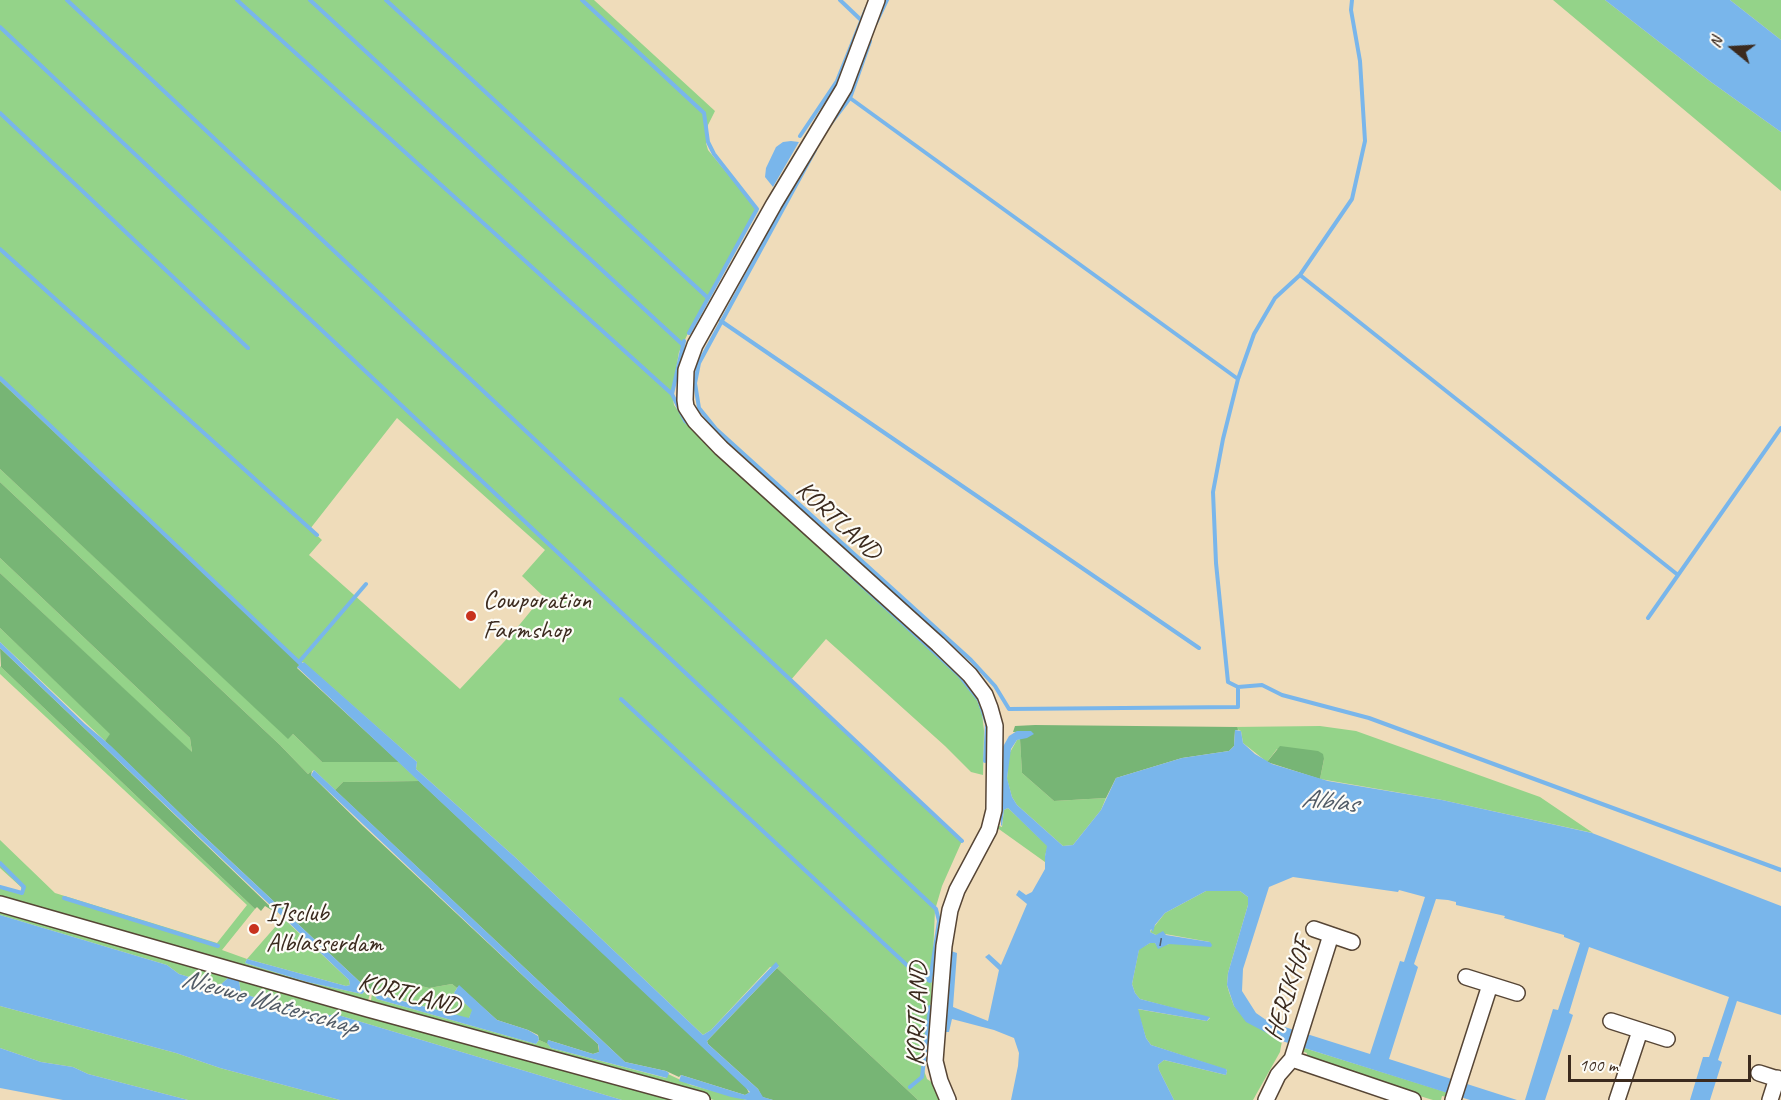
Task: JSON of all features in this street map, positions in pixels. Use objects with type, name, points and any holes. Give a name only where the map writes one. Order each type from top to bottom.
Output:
[{"type":"street","name":"KORTLAND","points":[[877,0],[844,88],[774,204],[695,345],[686,370],[685,400],[686,407],[695,421],[721,448],[970,675],[985,695],[990,708],[994,726],[994,810],[989,830],[957,890],[950,910],[944,946],[935,1061],[940,1082],[948,1100]]},
{"type":"street","name":"KORTLAND","points":[[0,904],[368,1009],[702,1100]]},
{"type":"street","name":"HERIKHOF","points":[[1314,929],[1352,942]]},
{"type":"street","name":"HERIKHOF","points":[[1266,1100],[1278,1075],[1292,1059],[1331,935]]},
{"type":"street","points":[[1466,977],[1517,993]]},
{"type":"street","points":[[1454,1100],[1490,985]]},
{"type":"street","points":[[1611,1021],[1667,1039]]},
{"type":"street","points":[[1617,1100],[1640,1031]]},
{"type":"street","points":[[1292,1059],[1413,1100]]},
{"type":"street","points":[[1759,1073],[1779,1079],[1770,1100]]},
{"type":"green space","points":[[0,0],[594,0],[715,111],[708,125],[706,143],[708,150],[758,211],[693,323],[679,352],[672,392],[674,405],[693,431],[735,471],[965,681],[982,713],[983,775],[971,772],[826,639],[790,681],[962,841],[942,886],[935,910],[931,1001],[921,1062],[927,1079],[933,1083],[941,1100],[918,1100],[777,968],[779,966],[770,967],[711,1030],[703,1035],[516,858],[416,769],[417,762],[303,662],[300,664],[293,658],[0,381]],"holes":[[[397,418],[545,550],[522,576],[543,596],[516,629],[460,689],[309,555],[322,540],[310,529]]]},
{"type":"green space","points":[[1553,0],[1605,0],[1711,82],[1781,132],[1781,191]]},
{"type":"green space","points":[[1730,0],[1781,0],[1781,40]]},
{"type":"green space","points":[[0,381],[300,664],[297,668],[399,762],[322,762],[293,734],[288,739],[0,469]]},
{"type":"green space","points":[[0,469],[288,738],[293,734],[322,762],[399,762],[419,781],[343,782],[335,790],[314,770],[308,774],[0,482]]},
{"type":"green space","points":[[0,482],[308,774],[312,771],[311,775],[363,826],[598,1044],[599,1052],[593,1054],[548,1040],[548,1044],[539,1040],[538,1035],[528,1030],[497,1020],[459,986],[457,988],[452,984],[429,988],[393,979],[374,986],[370,993],[365,991],[360,982],[105,741],[110,734],[0,628],[0,573],[192,752],[190,738],[0,558]]},
{"type":"green space","points":[[0,558],[190,738],[192,753],[0,573]]},
{"type":"green space","points":[[0,628],[111,734],[105,741],[0,642]]},
{"type":"green space","points":[[0,648],[278,914],[265,906],[261,911],[257,907],[255,909],[1,667]]},
{"type":"green space","points":[[0,666],[255,909],[222,950],[247,959],[245,963],[307,982],[362,994],[365,991],[370,993],[367,1005],[0,898],[0,888],[23,895],[21,887],[0,868],[0,840],[55,893],[217,943],[247,905],[0,674]]},
{"type":"green space","points":[[1015,726],[1237,727],[1238,730],[1235,730],[1234,746],[1229,751],[1182,758],[1116,778],[1106,798],[1054,801],[1022,773],[1020,739],[1031,731],[1013,732]]},
{"type":"green space","points":[[1320,726],[1356,731],[1540,797],[1593,833],[1442,800],[1320,779],[1324,759],[1277,749],[1267,762],[1243,743],[1241,731],[1233,727]]},
{"type":"green space","points":[[1020,739],[1022,773],[1054,801],[1106,798],[1101,810],[1073,845],[1063,846],[1017,805],[1012,797],[1007,779],[1009,754],[1017,740]]},
{"type":"green space","points":[[1280,746],[1318,751],[1323,754],[1320,779],[1267,762]]},
{"type":"green space","points":[[419,781],[746,1087],[749,1093],[745,1095],[681,1075],[679,1077],[666,1071],[625,1062],[335,790],[343,782]]},
{"type":"green space","points":[[1008,808],[1048,846],[1045,862],[996,827],[997,825],[1002,827],[1004,810]]},
{"type":"green space","points":[[1206,891],[1240,891],[1248,897],[1248,905],[1228,973],[1227,985],[1234,1006],[1273,1037],[1282,1041],[1280,1052],[1253,1100],[1174,1100],[1159,1070],[1158,1065],[1164,1060],[1226,1075],[1227,1070],[1151,1045],[1146,1038],[1137,1009],[1207,1021],[1210,1018],[1140,999],[1132,984],[1139,949],[1150,943],[1155,943],[1158,947],[1169,944],[1210,942],[1165,934],[1156,935],[1150,932],[1165,913]]},
{"type":"green space","points":[[0,908],[226,975],[228,978],[219,986],[179,974],[167,965],[0,915]]},
{"type":"green space","points":[[283,918],[349,980],[350,985],[346,986],[247,959]]},
{"type":"green space","points":[[777,968],[918,1100],[773,1100],[762,1097],[758,1089],[707,1041]]},
{"type":"green space","points":[[393,979],[429,988],[452,984],[457,988],[454,993],[473,1010],[469,1018],[377,993],[375,996],[377,999],[536,1044],[539,1040],[551,1048],[666,1078],[668,1074],[691,1085],[747,1100],[714,1100],[370,1006],[372,994],[370,993],[374,986]]},
{"type":"green space","points":[[239,981],[270,987],[684,1100],[622,1100],[338,1015],[311,1015],[241,993]]},
{"type":"green space","points":[[0,1006],[340,1100],[188,1100],[88,1074],[73,1067],[41,1062],[0,1048]]},
{"type":"green space","points":[[1301,1047],[1449,1093],[1447,1097],[1442,1096],[1441,1100],[1433,1100],[1390,1087],[1306,1060],[1307,1053],[1301,1051]]},
{"type":"water","points":[[1605,0],[1730,0],[1781,40],[1781,132],[1711,82]]},
{"type":"water","points":[[783,142],[799,142],[773,187],[765,177],[766,168],[776,147]]},
{"type":"water","points":[[0,642],[360,982],[365,991],[362,994],[307,982],[245,963],[247,959],[346,986],[350,985],[349,980],[0,648]]},
{"type":"water","points":[[304,662],[417,762],[416,769],[516,858],[703,1035],[711,1030],[776,962],[779,966],[707,1041],[758,1089],[763,1097],[773,1100],[747,1100],[731,1097],[679,1081],[681,1075],[745,1095],[750,1092],[297,667]]},
{"type":"water","name":"Alblas","points":[[1235,730],[1241,731],[1243,743],[1255,754],[1272,764],[1328,781],[1442,800],[1592,833],[1781,906],[1781,1015],[1737,1001],[1718,1060],[1722,1062],[1710,1100],[1690,1100],[1703,1057],[1709,1057],[1729,997],[1589,947],[1569,1013],[1573,1015],[1545,1100],[1525,1100],[1553,1009],[1558,1010],[1580,943],[1564,935],[1504,918],[1505,916],[1456,905],[1456,902],[1448,900],[1436,899],[1414,964],[1418,967],[1389,1059],[1517,1100],[1470,1100],[1282,1041],[1246,1022],[1234,1006],[1227,985],[1228,973],[1248,905],[1248,897],[1240,891],[1206,891],[1165,913],[1155,925],[1153,932],[1151,929],[1150,932],[1156,935],[1163,931],[1166,935],[1210,942],[1211,947],[1169,944],[1158,949],[1155,943],[1150,943],[1139,950],[1132,984],[1140,999],[1210,1017],[1207,1021],[1138,1009],[1146,1038],[1151,1045],[1226,1069],[1226,1075],[1164,1060],[1158,1065],[1159,1070],[1174,1100],[1011,1100],[1019,1053],[1014,1038],[952,1019],[949,1032],[946,1032],[951,951],[957,953],[953,1007],[988,1021],[999,970],[985,957],[989,954],[1001,965],[1027,904],[1016,895],[1019,890],[1026,895],[1032,892],[1045,869],[1047,846],[1008,808],[1004,810],[1001,825],[1000,752],[1009,736],[1017,731],[1031,731],[1034,734],[1017,740],[1011,749],[1007,778],[1012,797],[1017,805],[1063,846],[1073,845],[1101,810],[1116,778],[1182,758],[1229,751],[1234,746]],"holes":[[[1293,877],[1398,892],[1399,890],[1425,897],[1404,962],[1400,961],[1370,1054],[1269,1022],[1256,1013],[1242,991],[1243,969],[1269,887]]]},
{"type":"water","points":[[314,770],[625,1062],[666,1071],[669,1073],[667,1078],[551,1048],[547,1043],[548,1040],[593,1054],[599,1052],[598,1044],[311,775]]},
{"type":"water","name":"Nieuwe Waterschap","points":[[0,915],[167,965],[179,974],[219,986],[228,978],[239,981],[241,993],[311,1015],[338,1015],[622,1100],[340,1100],[0,1006]]},
{"type":"water","points":[[459,985],[497,1020],[528,1030],[538,1036],[539,1040],[536,1044],[377,999],[375,996],[375,994],[469,1018],[472,1010],[454,993]]},
{"type":"water","points":[[0,1048],[41,1062],[73,1067],[88,1074],[188,1100],[63,1100],[0,1088]]},
{"type":"waterway","points":[[67,0],[962,841]]},
{"type":"waterway","points":[[237,0],[672,394]]},
{"type":"waterway","points":[[310,0],[682,344]]},
{"type":"waterway","points":[[386,0],[708,298]]},
{"type":"waterway","points":[[582,0],[704,113],[708,142],[714,154],[757,209],[689,333]]},
{"type":"waterway","points":[[840,0],[861,20]]},
{"type":"waterway","points":[[876,23],[887,0]]},
{"type":"waterway","points":[[1352,0],[1351,10],[1360,61],[1365,141],[1352,199],[1300,275],[1275,298],[1254,334],[1238,379],[1213,492],[1216,563],[1228,682],[1238,687],[1262,685],[1282,695],[1369,718],[1781,870]]},
{"type":"waterway","points":[[800,136],[837,81],[866,9]]},
{"type":"waterway","points":[[0,27],[936,909],[939,921],[930,981],[910,968],[621,699]]},
{"type":"waterway","points":[[831,123],[850,98],[870,41]]},
{"type":"waterway","points":[[850,98],[1238,379]]},
{"type":"waterway","points":[[0,113],[248,348]]},
{"type":"waterway","points":[[815,150],[699,363],[695,383],[699,408],[716,429],[971,660],[995,686],[1009,709],[1238,707],[1238,687]]},
{"type":"waterway","points":[[0,249],[317,535]]},
{"type":"waterway","points":[[1300,275],[1678,575]]},
{"type":"waterway","points":[[721,321],[1199,648]]},
{"type":"waterway","points":[[684,341],[672,394],[685,421],[689,424]]},
{"type":"waterway","points":[[0,378],[304,667]]},
{"type":"waterway","points":[[1648,618],[1781,428]]},
{"type":"waterway","points":[[832,558],[959,675],[979,700],[987,724],[985,761]]},
{"type":"waterway","points":[[299,662],[366,584]]},
{"type":"waterway","points":[[0,863],[24,887],[22,893],[0,887]]},
{"type":"waterway","points":[[64,898],[218,946]]},
{"type":"waterway","points":[[910,1087],[922,1077],[930,1007]]},
{"type":"ferry route","points":[[1160,946],[1162,934]]},
{"type":"place","name":"Cowporation Farmshop","points":[[471,616]]},
{"type":"place","name":"IJsclub Alblasserdam","points":[[254,929]]}]
